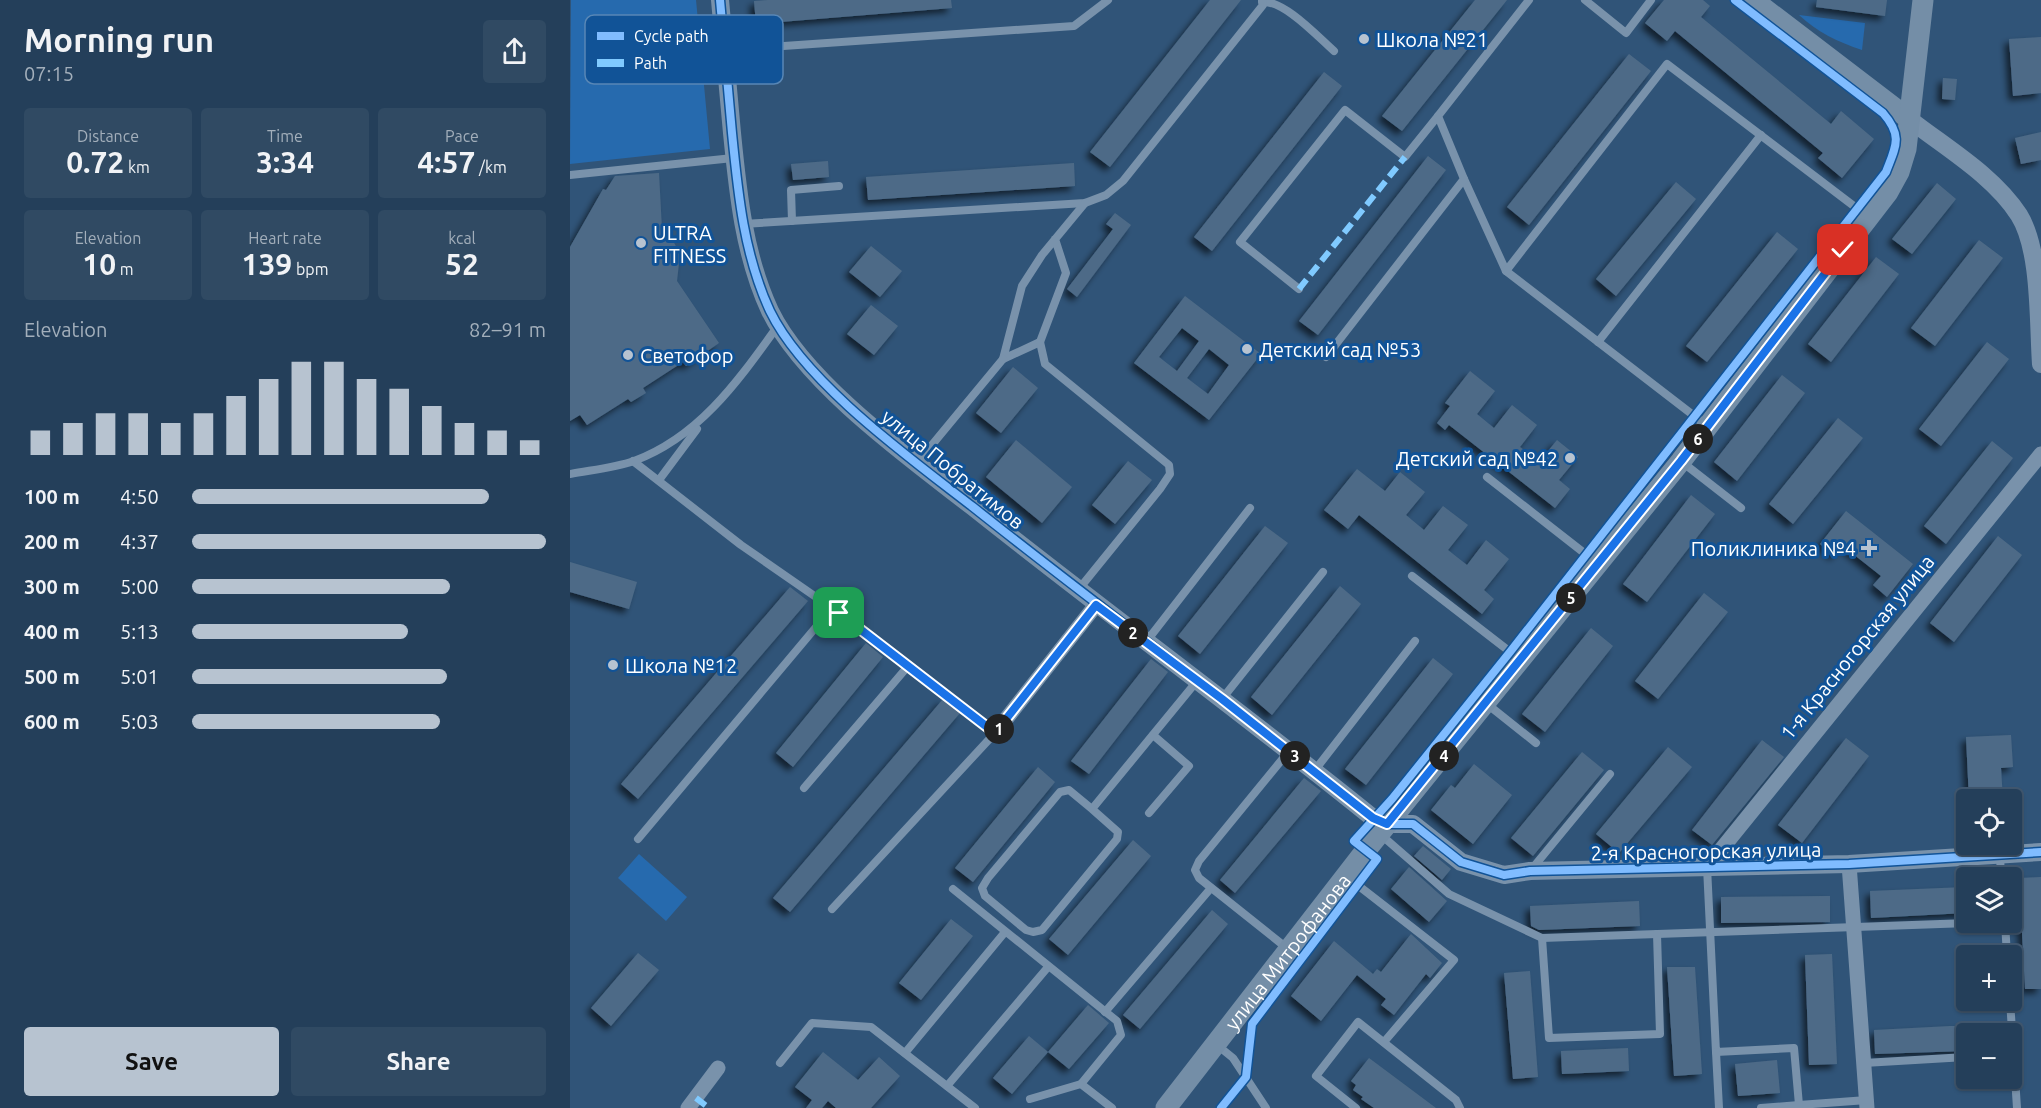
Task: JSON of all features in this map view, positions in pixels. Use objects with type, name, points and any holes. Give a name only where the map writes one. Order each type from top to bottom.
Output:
[{"type":"main road","points":[[1753,0],[1910,119]]},
{"type":"main road","name":"улица Митрофанова","points":[[1166,1108],[1383,829],[1681,461],[1868,217],[1899,172],[1906,149],[1923,0]]},
{"type":"street","name":"улица Побратимов","points":[[720,0],[721,15]]},
{"type":"street","name":"улица Побратимов","points":[[727,84],[743,225],[757,277],[778,326],[838,397],[1096,605],[1315,771],[1373,818],[1383,829]]},
{"type":"street","points":[[1910,119],[1987,180],[2020,216],[2035,260],[2041,364]]},
{"type":"street","name":"1-я Красногорская улица","points":[[1707,867],[2041,454]]},
{"type":"street","points":[[995,733],[1096,605]]},
{"type":"street","name":"2-я Красногорская улица","points":[[1383,829],[1413,824],[1461,862],[1504,875],[1530,871],[1849,864],[1985,855]]},
{"type":"street","name":"2-я Красногорская улица","points":[[2022,853],[2041,852]]},
{"type":"street","points":[[1849,864],[1867,1104]]},
{"type":"street","points":[[688,1108],[718,1068]]},
{"type":"lane","points":[[783,46],[1074,26],[1108,0]]},
{"type":"lane","points":[[743,225],[1085,203],[1106,195],[1123,181],[1263,5],[1262,1],[1271,0],[1284,7],[1334,51]]},
{"type":"lane","points":[[1299,289],[1240,242],[1345,110],[1405,157],[1529,0]]},
{"type":"lane","points":[[1585,0],[1626,33],[1652,0]]},
{"type":"lane","points":[[1506,271],[1667,64],[1868,217]]},
{"type":"lane","points":[[1438,116],[1506,271],[1707,426]]},
{"type":"lane","points":[[1598,342],[1761,135]]},
{"type":"lane","points":[[570,175],[735,158]]},
{"type":"lane","points":[[1326,357],[1464,179]]},
{"type":"lane","points":[[792,221],[791,190],[839,186]]},
{"type":"lane","points":[[917,463],[1003,359],[1022,286],[1055,239],[1085,203]]},
{"type":"lane","points":[[1055,239],[1066,273],[1040,342],[1045,364],[1168,465],[1170,474],[1078,590]]},
{"type":"lane","points":[[659,480],[778,326]]},
{"type":"lane","points":[[1003,359],[1040,342]]},
{"type":"lane","points":[[570,474],[633,461],[667,445],[706,417]]},
{"type":"lane","points":[[633,461],[741,545],[909,665],[995,733],[832,909]]},
{"type":"lane","points":[[1681,461],[1741,508]]},
{"type":"lane","points":[[1487,477],[1599,564]]},
{"type":"lane","points":[[1146,642],[1250,508]]},
{"type":"lane","points":[[1222,699],[1323,572]]},
{"type":"lane","points":[[1412,576],[1521,661]]},
{"type":"lane","points":[[638,839],[832,608]]},
{"type":"lane","points":[[1315,771],[1415,641]]},
{"type":"lane","points":[[804,788],[909,665]]},
{"type":"lane","points":[[1092,809],[1197,681]]},
{"type":"lane","points":[[1486,704],[1536,743]]},
{"type":"lane","points":[[1149,813],[1189,766],[1153,735]]},
{"type":"lane","points":[[1289,751],[1199,861],[1195,870],[1211,888],[1289,950]]},
{"type":"lane","points":[[1530,871],[1610,774]]},
{"type":"lane","points":[[1070,790],[1092,809],[1118,832],[1118,839],[1042,930],[1033,933],[1026,930],[985,896],[982,888],[988,878],[1060,792],[1070,790]]},
{"type":"lane","points":[[1383,829],[1449,894],[1542,938],[1956,923]]},
{"type":"lane","points":[[1707,867],[1719,1108]]},
{"type":"lane","points":[[1346,876],[1454,960],[1384,1042]]},
{"type":"lane","points":[[1104,1012],[1211,888]]},
{"type":"lane","points":[[953,889],[1117,1021],[1121,1035],[1081,1084],[1030,1099]]},
{"type":"lane","points":[[905,1053],[1005,932]]},
{"type":"lane","points":[[1542,938],[1549,1038],[1660,1034],[1657,934]]},
{"type":"lane","points":[[947,1086],[1048,967]]},
{"type":"lane","points":[[1356,1108],[1316,1076],[1358,1022],[1456,1100],[1460,1108]]},
{"type":"lane","points":[[780,1063],[812,1023],[871,1027],[975,1108]]},
{"type":"lane","points":[[1216,1044],[1233,1058],[1266,1108]]},
{"type":"lane","points":[[1716,1052],[1794,1048],[1799,1105]]},
{"type":"lane","points":[[1864,1063],[1956,1058]]},
{"type":"lane","points":[[1081,1084],[1112,1108]]},
{"type":"lane","points":[[2016,1089],[2017,1108]]},
{"type":"lane","points":[[1761,1108],[1867,1104]]},
{"type":"shaded area","points":[[571,0],[696,0],[697,15],[585,15],[585,84],[704,84],[710,149],[570,164]]},
{"type":"shaded area","points":[[1799,15],[1865,23],[1862,50],[1828,36]]},
{"type":"shaded area","points":[[639,854],[687,897],[666,921],[618,878]]},
{"type":"building","points":[[951,0],[952,8],[783,22],[783,15],[755,15],[754,1]]},
{"type":"building","points":[[1210,0],[1241,0],[1110,167],[1090,152]]},
{"type":"building","points":[[1475,0],[1507,0],[1402,131],[1382,116]]},
{"type":"building","points":[[1664,0],[1703,0],[1710,6],[1701,17],[1831,124],[1841,111],[1874,139],[1842,178],[1818,158],[1823,153],[1675,31],[1667,41],[1645,23]]},
{"type":"building","points":[[1817,0],[1887,0],[1885,16],[1816,7]]},
{"type":"building","points":[[2041,37],[2041,93],[2013,96],[2009,39]]},
{"type":"building","points":[[1629,54],[1651,71],[1529,225],[1507,207]]},
{"type":"building","points":[[1324,72],[1342,86],[1212,251],[1194,237]]},
{"type":"building","points":[[1943,78],[1957,79],[1955,100],[1942,99]]},
{"type":"building","points":[[2041,132],[2041,160],[2021,164],[2015,138]]},
{"type":"building","points":[[1428,156],[1446,170],[1318,335],[1299,321]]},
{"type":"building","points":[[828,161],[829,177],[793,180],[791,164]]},
{"type":"building","points":[[1074,163],[1075,186],[868,200],[866,177]]},
{"type":"building","name":"Светофор","points":[[659,173],[662,230],[671,237],[680,254],[677,281],[719,343],[686,366],[683,362],[643,388],[646,393],[631,402],[628,399],[587,425],[580,415],[570,421],[570,247],[603,189],[606,190],[615,176]]},
{"type":"building","points":[[1676,182],[1696,199],[1616,296],[1596,279]]},
{"type":"building","points":[[1937,183],[1956,199],[1912,254],[1892,239]]},
{"type":"building","points":[[1115,213],[1131,225],[1077,297],[1067,289],[1113,229],[1106,224]]},
{"type":"building","points":[[1777,232],[1798,249],[1707,362],[1686,346]]},
{"type":"building","points":[[1979,240],[2003,258],[1935,346],[1911,328]]},
{"type":"building","points":[[871,246],[902,271],[880,297],[849,272]]},
{"type":"building","points":[[1876,257],[1899,274],[1831,362],[1808,344]]},
{"type":"building","points":[[1185,296],[1261,354],[1209,420],[1134,363]],"holes":[[[1182,328],[1199,341],[1177,371],[1159,357]],[[1209,349],[1229,365],[1208,394],[1187,378]]]},
{"type":"building","points":[[871,305],[898,326],[874,355],[847,334]]},
{"type":"building","points":[[1987,342],[2009,359],[1941,446],[1919,429]]},
{"type":"building","points":[[1013,367],[1038,388],[1001,433],[976,413]]},
{"type":"building","points":[[1470,371],[1495,391],[1477,414],[1494,428],[1512,405],[1537,425],[1520,447],[1539,462],[1557,440],[1578,457],[1559,480],[1570,489],[1555,508],[1449,425],[1445,430],[1437,423],[1450,406],[1445,403]]},
{"type":"building","points":[[1782,375],[1805,393],[1737,481],[1714,462]]},
{"type":"building","points":[[1838,418],[1863,438],[1793,524],[1769,504]]},
{"type":"building","points":[[1016,440],[1072,487],[1042,523],[986,477]]},
{"type":"building","points":[[1992,441],[2013,458],[1946,544],[1924,526]]},
{"type":"building","points":[[1128,461],[1152,480],[1115,524],[1092,505]]},
{"type":"building","points":[[1357,469],[1385,491],[1400,472],[1425,492],[1406,515],[1424,530],[1443,506],[1468,525],[1448,550],[1467,565],[1486,540],[1509,559],[1484,590],[1494,599],[1482,614],[1359,515],[1348,529],[1324,510]]},
{"type":"building","points":[[1691,495],[1715,514],[1647,602],[1623,584]]},
{"type":"building","points":[[1846,511],[1913,564],[1887,597],[1873,585],[1881,576],[1843,546],[1834,556],[1820,544]]},
{"type":"building","points":[[1265,526],[1288,543],[1200,654],[1178,636]]},
{"type":"building","points":[[1998,536],[2022,555],[1954,642],[1930,623]]},
{"type":"building","points":[[570,562],[637,582],[629,609],[570,592]]},
{"type":"building","points":[[1340,586],[1361,604],[1272,715],[1251,697]]},
{"type":"building","points":[[790,587],[808,601],[638,799],[621,784]]},
{"type":"building","points":[[1704,593],[1728,612],[1658,699],[1635,681]]},
{"type":"building","points":[[1591,628],[1613,646],[1545,732],[1522,714]]},
{"type":"building","points":[[866,643],[883,657],[793,767],[776,753]]},
{"type":"building","points":[[1433,658],[1453,674],[1366,785],[1345,769]]},
{"type":"building","points":[[1151,659],[1168,672],[1089,774],[1071,761]]},
{"type":"building","points":[[943,699],[960,713],[790,912],[773,898]]},
{"type":"building","points":[[2011,735],[2013,767],[2001,768],[2002,789],[1968,789],[1966,737]]},
{"type":"building","points":[[1846,738],[1869,756],[1802,843],[1778,825]]},
{"type":"building","points":[[1762,740],[1784,757],[1712,845],[1692,830]]},
{"type":"building","points":[[1668,747],[1692,767],[1619,853],[1596,834]]},
{"type":"building","points":[[1582,752],[1604,770],[1533,856],[1511,838]]},
{"type":"building","points":[[1474,764],[1512,795],[1473,844],[1431,810],[1451,785],[1455,788]]},
{"type":"building","points":[[1038,767],[1055,782],[973,882],[955,868]]},
{"type":"building","points":[[1304,778],[1321,791],[1235,893],[1220,880]]},
{"type":"building","points":[[1133,840],[1151,856],[1068,955],[1049,939]]},
{"type":"building","points":[[1423,846],[1451,869],[1442,880],[1414,856]]},
{"type":"building","points":[[1409,867],[1447,901],[1429,922],[1391,889]]},
{"type":"building","points":[[2041,877],[2041,989],[2025,989],[2022,878]]},
{"type":"building","points":[[1956,887],[1956,914],[1871,918],[1870,891]]},
{"type":"building","points":[[1830,896],[1830,922],[1721,923],[1721,897]]},
{"type":"building","points":[[1639,901],[1640,926],[1539,930],[1531,926],[1530,906]]},
{"type":"building","points":[[1212,910],[1228,924],[1140,1029],[1123,1015]]},
{"type":"building","points":[[951,919],[973,936],[921,1000],[899,983]]},
{"type":"building","points":[[1411,934],[1442,963],[1430,978],[1426,974],[1394,1015],[1381,1005],[1386,999],[1357,975],[1321,1021],[1291,996],[1334,941],[1373,974],[1377,969],[1381,972]]},
{"type":"building","points":[[638,953],[659,970],[611,1026],[591,1008]]},
{"type":"building","points":[[1832,954],[1837,1064],[1809,1065],[1805,955]]},
{"type":"building","points":[[1667,967],[1695,967],[1702,1074],[1674,1076]]},
{"type":"building","points":[[1530,971],[1538,1077],[1513,1079],[1504,973]]},
{"type":"building","points":[[1088,1005],[1109,1023],[1069,1069],[1048,1052]]},
{"type":"building","points":[[1956,1026],[1956,1051],[1875,1054],[1874,1030]]},
{"type":"building","points":[[1029,1036],[1048,1052],[1012,1094],[993,1078]]},
{"type":"building","points":[[1628,1048],[1629,1071],[1562,1074],[1561,1051]]},
{"type":"building","points":[[823,1052],[858,1080],[879,1057],[900,1076],[871,1108],[836,1108],[828,1101],[822,1108],[806,1108],[812,1100],[795,1087]]},
{"type":"building","points":[[1369,1058],[1436,1108],[1374,1108],[1361,1099],[1363,1097],[1353,1090],[1356,1085],[1351,1081]]},
{"type":"building","points":[[1777,1060],[1780,1093],[1738,1096],[1735,1064]]},
{"type":"marked path","points":[[1299,289],[1405,157]]},
{"type":"marked path","points":[[696,1098],[709,1108]]},
{"type":"cycle path","points":[[720,0],[721,15]]},
{"type":"cycle path","points":[[1221,1108],[1246,1077],[1252,1024],[1377,859],[1354,841],[1392,799],[1510,652],[1886,172],[1896,141],[1893,128],[1883,113],[1735,0]]},
{"type":"cycle path","points":[[728,84],[737,179],[754,268],[770,311],[786,338],[808,365],[833,392],[890,442],[1373,818],[1387,824],[1413,824],[1461,862],[1504,875],[1530,871],[1849,864],[2041,852]]},
{"type":"place","name":"Школа №21","points":[[1364,39]]},
{"type":"place","name":"ULTRA FITNESS","points":[[641,243]]},
{"type":"place","name":"Детский сад №53","points":[[1247,349]]},
{"type":"place","name":"Светофор","points":[[628,355]]},
{"type":"place","name":"Детский сад №42","points":[[1570,458]]},
{"type":"place","name":"Поликлиника №4","points":[[1869,548]]},
{"type":"place","name":"Школа №12","points":[[613,665]]},
{"type":"route","points":[[839,613],[995,733],[1096,605],[1222,699],[1373,818],[1387,824],[1681,461],[1843,250]]}]
